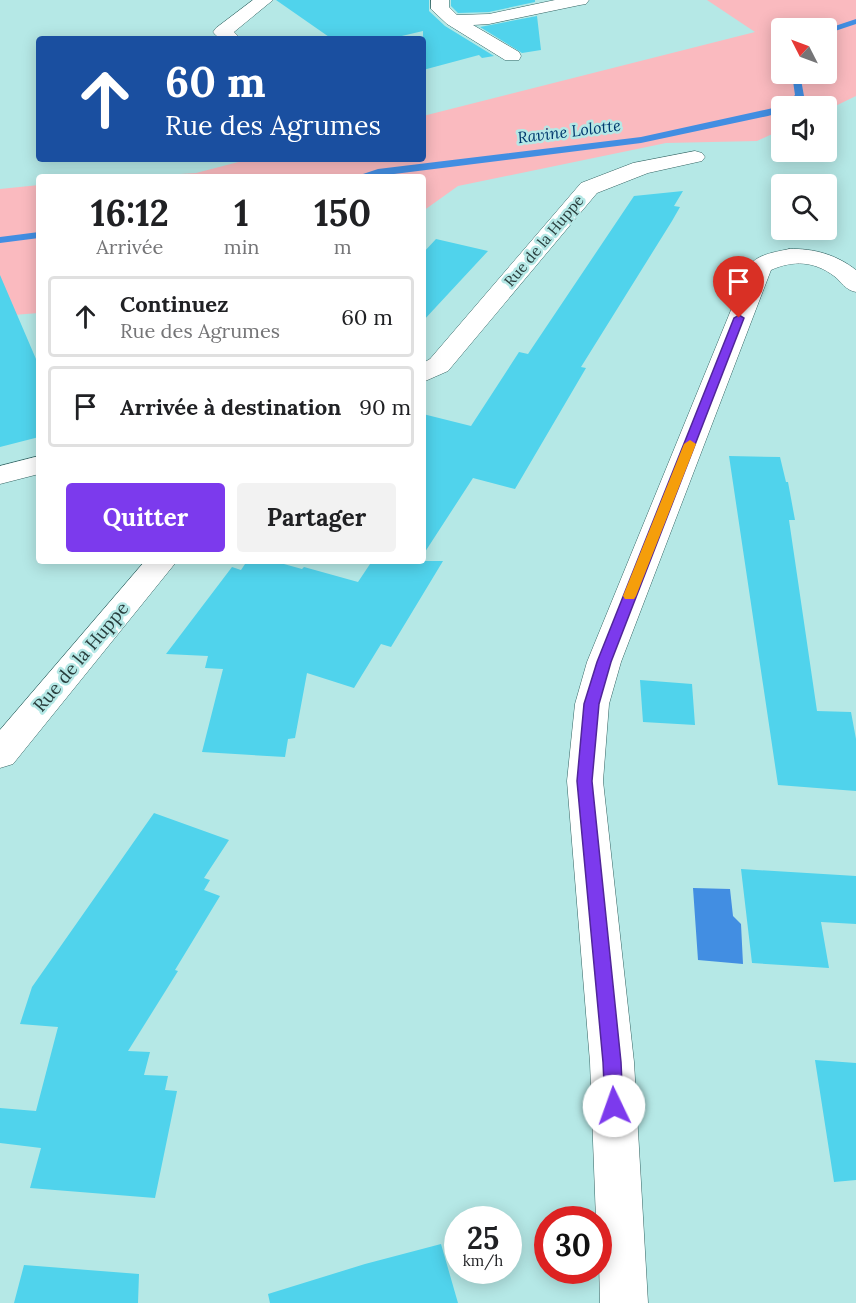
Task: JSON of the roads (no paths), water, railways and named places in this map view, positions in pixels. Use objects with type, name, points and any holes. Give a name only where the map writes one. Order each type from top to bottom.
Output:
[{"type":"street","points":[[228,36],[222,32],[264,0]]},
{"type":"street","points":[[440,0],[440,9],[453,20],[512,56]]},
{"type":"street","points":[[453,20],[489,19],[580,0]]},
{"type":"street","name":"Rue de la Huppe","points":[[426,372],[439,365],[589,188],[618,175],[671,159],[696,157]]},
{"type":"street","points":[[624,1303],[612,1062],[585,781],[591,704],[604,662],[761,266],[779,257],[811,257],[829,262],[856,285]]},
{"type":"street","points":[[0,475],[36,466]]},
{"type":"street","name":"Rue de la Huppe","points":[[0,754],[159,564]]},
{"type":"water","points":[[693,888],[730,889],[733,916],[741,924],[743,964],[698,960]]},
{"type":"waterway","name":"Ravine Lolotte","points":[[837,28],[856,21]]},
{"type":"waterway","name":"Ravine Lolotte","points":[[798,84],[800,96]]},
{"type":"waterway","name":"Ravine Lolotte","points":[[370,174],[641,140],[771,112]]},
{"type":"waterway","name":"Ravine Lolotte","points":[[0,240],[36,235]]}]
